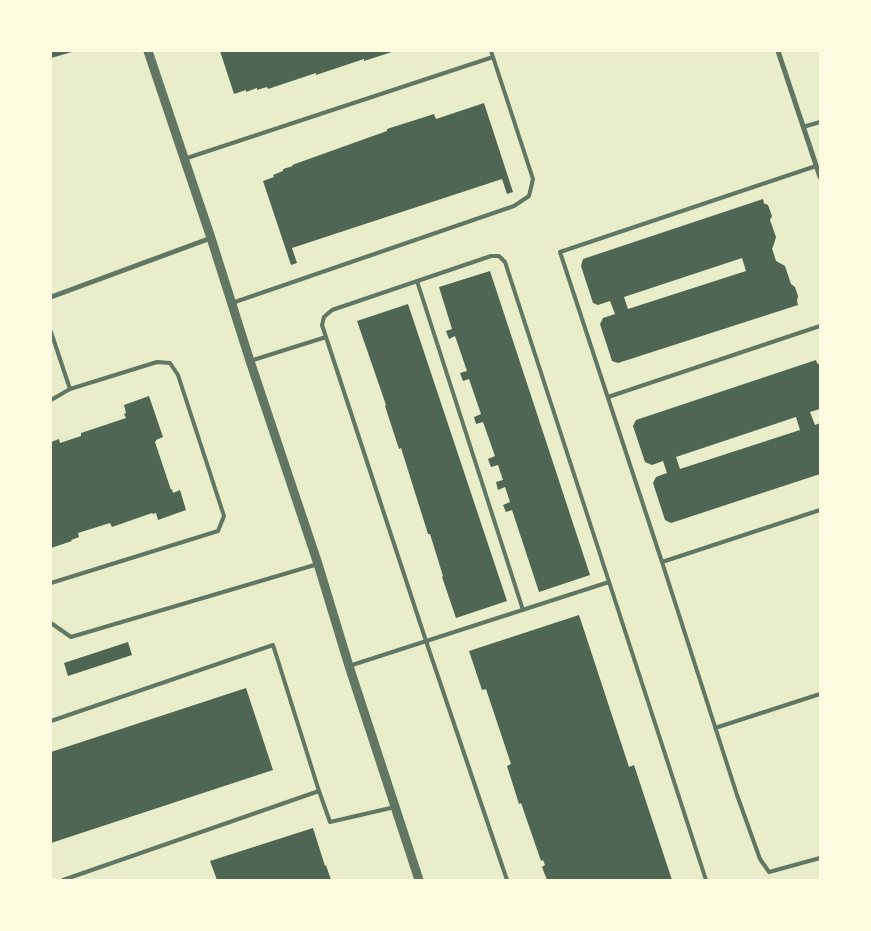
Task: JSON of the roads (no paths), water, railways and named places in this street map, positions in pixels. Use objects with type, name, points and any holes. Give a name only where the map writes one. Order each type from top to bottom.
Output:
[{"type":"street","points":[[148,51],[318,564],[349,666],[419,880]]},
{"type":"street","points":[[778,51],[820,177]]},
{"type":"street","points":[[51,297],[211,238]]},
{"type":"lane","points":[[232,303],[514,206],[529,196],[533,179],[491,51]]},
{"type":"lane","points":[[184,159],[492,57]]},
{"type":"lane","points":[[803,127],[820,122]]},
{"type":"lane","points":[[816,166],[560,252],[737,795],[760,859],[769,872],[820,858]]},
{"type":"lane","points":[[507,880],[322,325],[324,317],[332,310],[491,256],[499,256],[505,262],[706,880]]},
{"type":"lane","points":[[417,281],[522,610]]},
{"type":"lane","points":[[608,397],[820,326]]},
{"type":"lane","points":[[51,332],[70,389]]},
{"type":"lane","points":[[250,362],[326,337]]},
{"type":"lane","points":[[51,400],[70,389],[157,362],[170,363],[178,375],[224,516],[218,531],[51,583]]},
{"type":"lane","points":[[662,562],[820,510]]},
{"type":"lane","points":[[51,623],[71,637],[318,564]]},
{"type":"lane","points":[[349,666],[609,582]]},
{"type":"lane","points":[[51,721],[273,645],[330,822],[395,807]]},
{"type":"lane","points":[[715,728],[820,694]]},
{"type":"lane","points":[[63,880],[319,792]]}]
